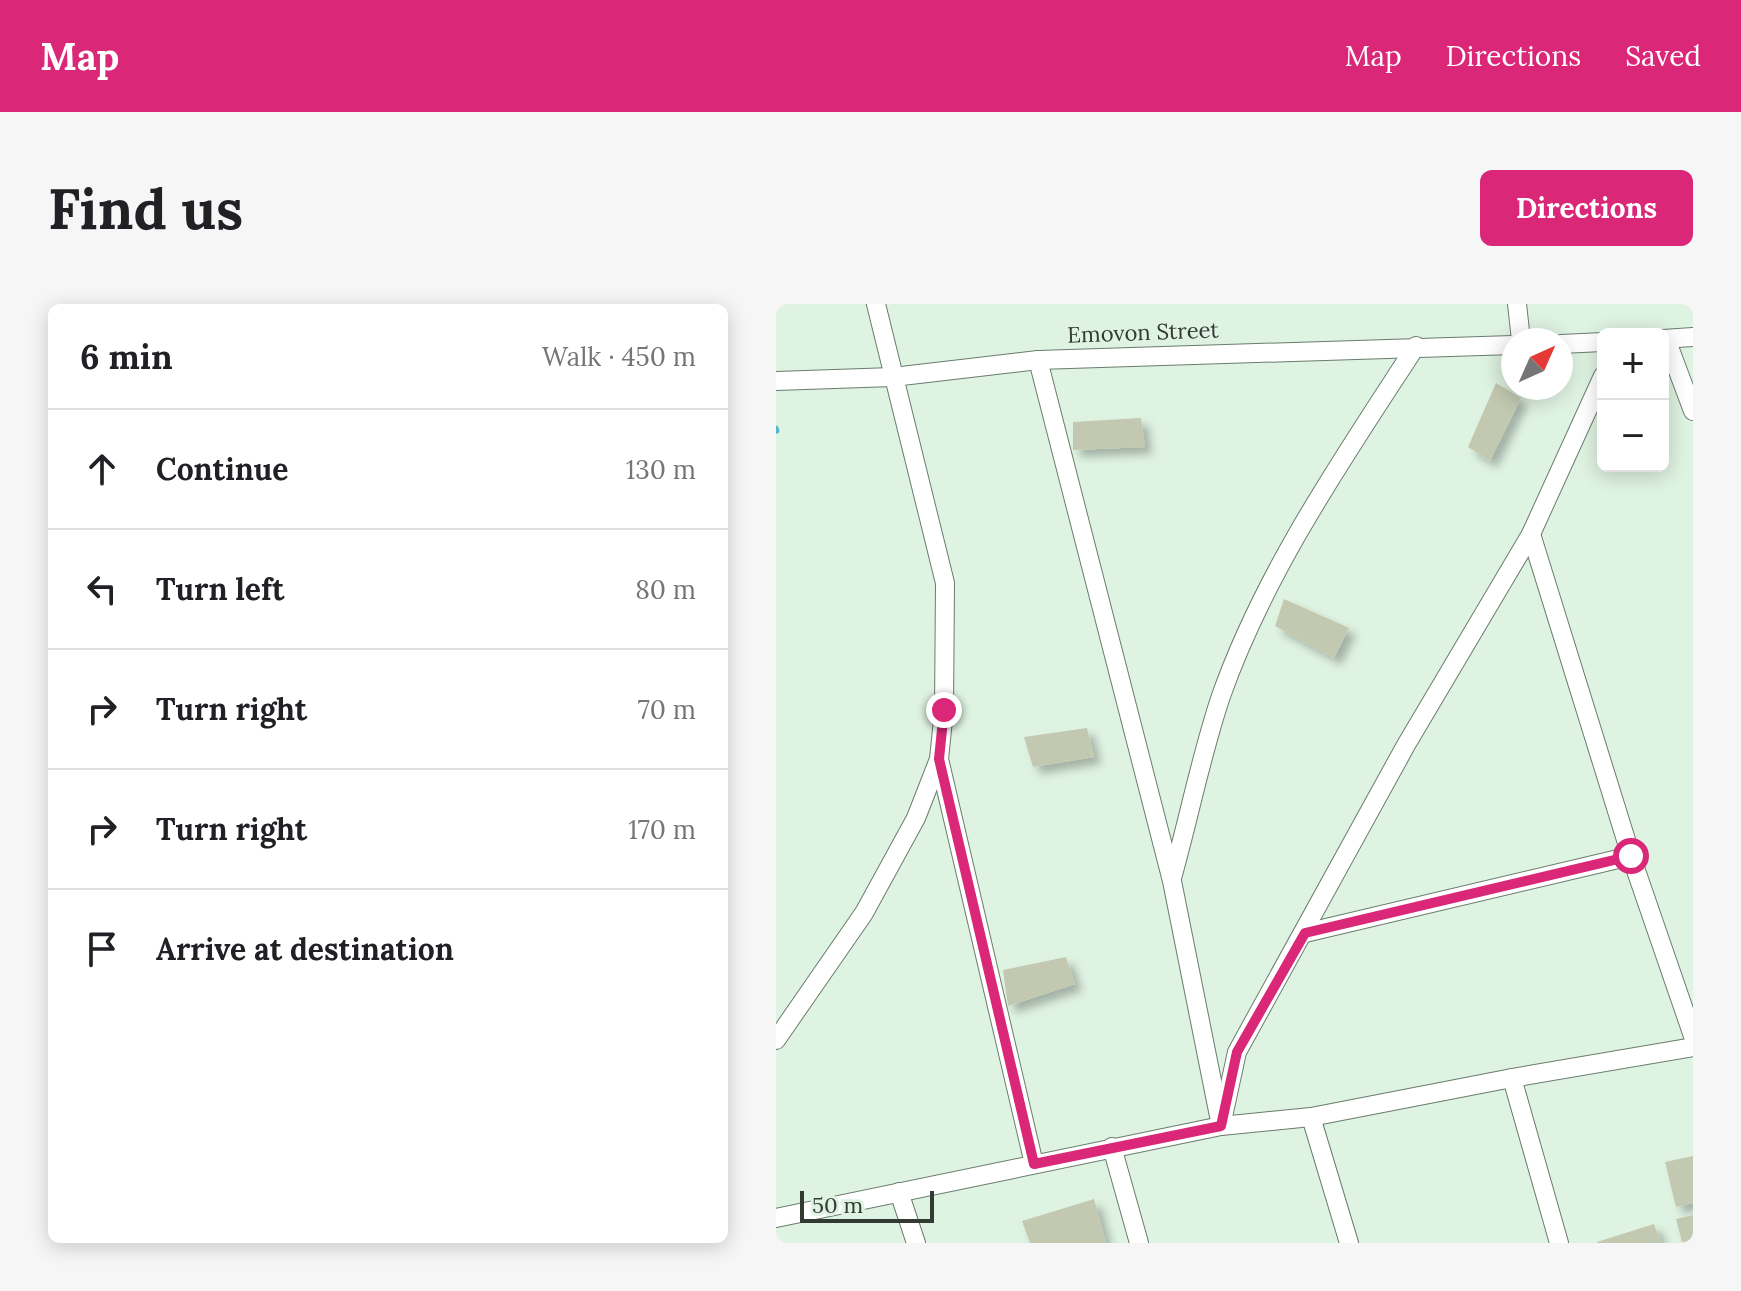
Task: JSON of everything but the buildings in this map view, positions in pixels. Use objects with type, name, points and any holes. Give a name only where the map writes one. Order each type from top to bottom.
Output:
[{"type":"street","points":[[776,1040],[864,913],[916,818],[939,759],[944,710],[945,583],[876,304]]},
{"type":"street","points":[[1517,304],[1520,328]]},
{"type":"street","points":[[1669,339],[1693,337]]},
{"type":"street","points":[[1573,343],[1597,342]]},
{"type":"street","name":"Emovon Street","points":[[776,381],[893,377],[1038,360],[1501,345]]},
{"type":"street","points":[[1172,881],[1221,696],[1270,587],[1346,453],[1416,346]]},
{"type":"street","points":[[1669,351],[1693,411]]},
{"type":"street","points":[[1038,360],[1172,881],[1221,1126]]},
{"type":"street","points":[[1221,1126],[1237,1052],[1406,745],[1531,534],[1597,389]]},
{"type":"street","points":[[1531,534],[1631,856],[1693,1036]]},
{"type":"street","points":[[939,759],[1034,1164]]},
{"type":"street","points":[[1305,933],[1631,856]]},
{"type":"street","points":[[776,1218],[1221,1126],[1311,1117],[1693,1047]]},
{"type":"street","points":[[1512,1078],[1559,1243]]},
{"type":"street","points":[[1311,1117],[1349,1243]]},
{"type":"street","points":[[1112,1147],[1139,1243]]},
{"type":"street","points":[[899,1192],[916,1243]]},
{"type":"route","points":[[944,710],[939,759],[1034,1164],[1221,1126],[1237,1052],[1305,933],[1631,856]]}]
